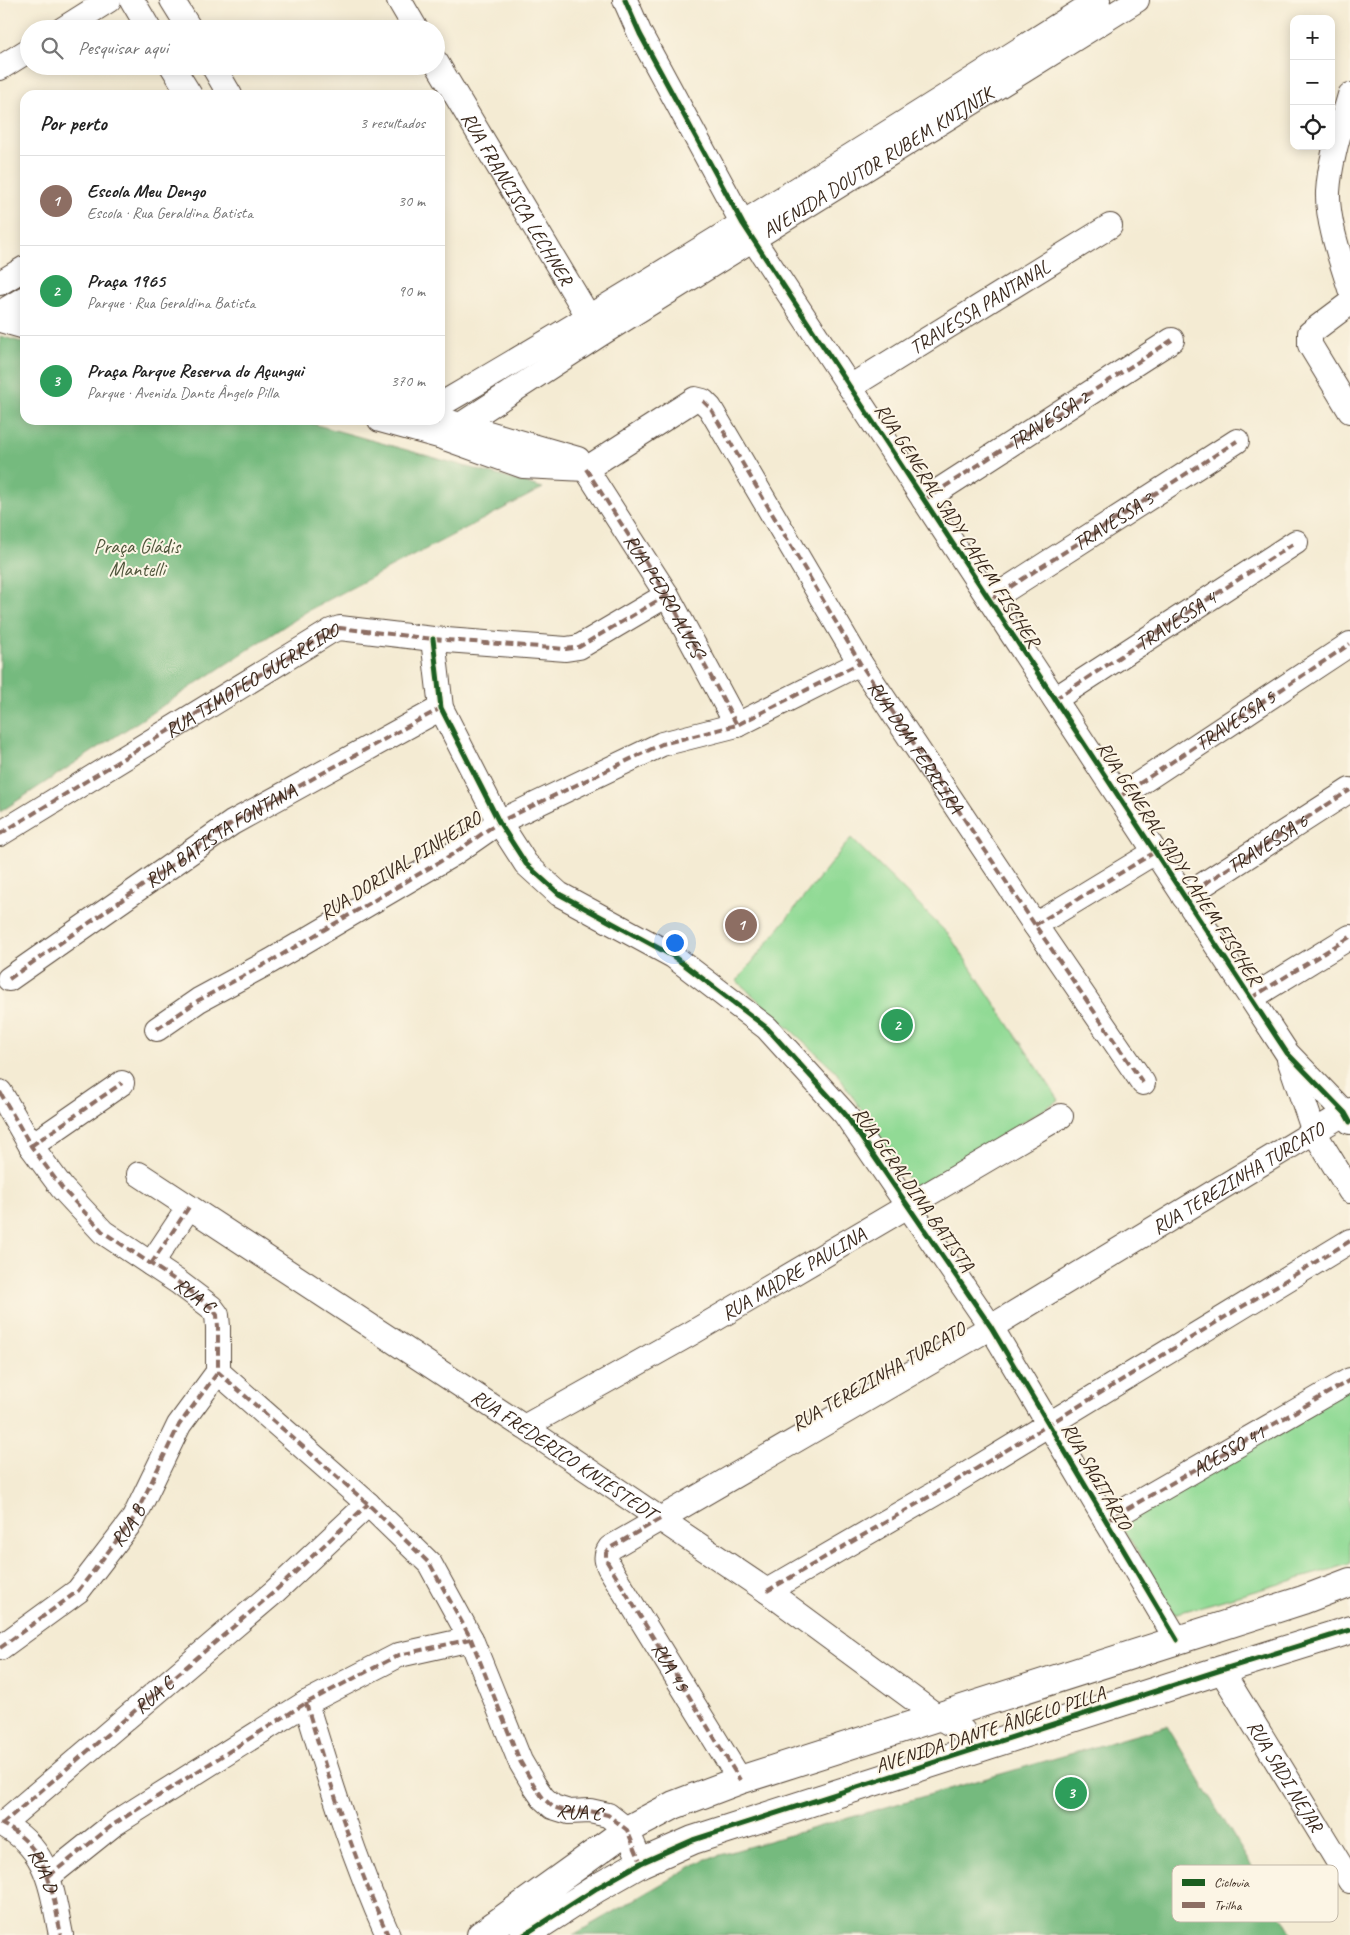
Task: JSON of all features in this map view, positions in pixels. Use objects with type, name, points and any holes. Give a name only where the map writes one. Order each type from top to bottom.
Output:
[{"type":"main road","name":"AVENIDA DANTE ÂNGELO PILLA","points":[[482,1935],[627,1830],[674,1806],[740,1780],[1303,1600],[1350,1582]]},
{"type":"main road","name":"AVENIDA DANTE ÂNGELO PILLA","points":[[524,1935],[597,1888],[641,1863],[693,1840],[1350,1630]]},
{"type":"street","points":[[77,20],[109,0]]},
{"type":"street","points":[[132,0],[144,20]]},
{"type":"street","points":[[172,0],[184,20]]},
{"type":"street","points":[[398,0],[410,20]]},
{"type":"street","name":"RUA GENERAL SADY CAHEM FISCHER","points":[[625,0],[640,34],[748,232],[1287,1054]]},
{"type":"street","name":"AVENIDA DOUTOR RUBEM KNIJNIK","points":[[445,424],[594,327],[942,110],[1104,5],[1137,0]]},
{"type":"street","points":[[0,68],[20,56]]},
{"type":"street","points":[[178,75],[187,90]]},
{"type":"street","points":[[218,75],[227,90]]},
{"type":"street","name":"RUA FRANCISCA LECHNER","points":[[444,75],[594,327]]},
{"type":"street","points":[[1350,95],[1334,150],[1328,193],[1342,233],[1350,289]]},
{"type":"street","name":"TRAVESSA PANTANAL","points":[[850,387],[1110,226]]},
{"type":"street","points":[[0,283],[20,271]]},
{"type":"street","points":[[1350,303],[1310,333],[1308,339],[1350,411]]},
{"type":"street","points":[[0,320],[20,326]]},
{"type":"street","name":"AVENIDA DOUTOR RUBEM KNIJNIK","points":[[445,402],[594,327]]},
{"type":"street","name":"TRAVESSA 2","points":[[924,500],[1172,340]]},
{"type":"street","name":"RUA DOM FERREIRA","points":[[590,466],[695,399],[703,401],[710,408],[860,663],[1144,1084]]},
{"type":"street","points":[[443,425],[523,466],[590,466]]},
{"type":"street","name":"TRAVESSA 3","points":[[990,600],[1237,441]]},
{"type":"street","name":"RUA PEDRO ALVES","points":[[590,466],[667,595],[737,725]]},
{"type":"street","name":"TRAVESSA 4","points":[[1055,699],[1296,542]]},
{"type":"street","name":"RUA TIMOTEO GUERREIRO","points":[[0,834],[331,631],[340,628],[434,639],[566,649],[579,647],[667,595]]},
{"type":"street","name":"RUA GERALDINA BATISTA","points":[[434,639],[442,708],[499,822],[526,864],[559,894],[673,956],[767,1028],[845,1114],[991,1327]]},
{"type":"street","name":"TRAVESSA 5","points":[[1119,797],[1350,644]]},
{"type":"street","name":"RUA DORIVAL PINHEIRO","points":[[157,1029],[199,1000],[271,961],[454,854],[499,822],[662,744],[737,725],[860,663]]},
{"type":"street","name":"RUA BATISTA FONTANA","points":[[9,978],[232,823],[442,708]]},
{"type":"street","name":"TRAVESSA 6","points":[[1184,897],[1350,790]]},
{"type":"street","points":[[1035,925],[1155,852]]},
{"type":"street","points":[[1251,998],[1350,937]]},
{"type":"street","points":[[1287,1054],[1348,1115]]},
{"type":"street","points":[[1287,1054],[1314,1132],[1350,1191]]},
{"type":"street","points":[[31,1146],[122,1083]]},
{"type":"street","name":"RUA C","points":[[0,1092],[31,1146],[62,1188],[103,1232],[151,1264],[210,1307],[217,1315],[218,1372],[368,1504],[430,1564],[471,1640],[520,1761],[543,1798],[553,1807],[569,1812],[590,1811],[608,1816],[627,1830],[641,1863]]},
{"type":"street","name":"RUA TEREZINHA TURCATO","points":[[606,1553],[610,1548],[991,1327],[1314,1132],[1348,1115]]},
{"type":"street","name":"RUA MADRE PAULINA","points":[[524,1427],[690,1334],[1061,1116]]},
{"type":"street","name":"RUA FREDERICO KNIESTEDT","points":[[139,1174],[524,1427],[767,1591],[938,1717],[963,1731],[969,1752]]},
{"type":"street","points":[[151,1264],[189,1207]]},
{"type":"street","points":[[767,1591],[946,1487],[1350,1241]]},
{"type":"street","name":"RUA SAGITÁRIO","points":[[991,1327],[1177,1640]]},
{"type":"street","name":"RUA B","points":[[0,1648],[78,1591],[134,1518],[179,1425],[218,1372]]},
{"type":"street","name":"ACESSO 41","points":[[1106,1520],[1350,1380]]},
{"type":"street","name":"RUA C","points":[[1,1824],[273,1593],[368,1504]]},
{"type":"street","name":"RUA 45","points":[[606,1553],[609,1567],[740,1780]]},
{"type":"street","points":[[49,1876],[114,1824],[306,1703],[399,1656],[471,1640]]},
{"type":"street","name":"RUA SADI NEJAR","points":[[1221,1670],[1350,1881]]},
{"type":"street","points":[[306,1703],[335,1799],[373,1902],[388,1935]]},
{"type":"street","name":"RUA D","points":[[1,1824],[34,1848],[49,1876],[61,1935]]},
{"type":"green space","name":"Praça Gládis Mantelli","points":[[0,336],[20,342],[20,425],[317,425],[543,488],[309,610],[0,812]]},
{"type":"green space","points":[[851,838],[949,935],[1059,1100],[914,1188],[834,1069],[737,981]]},
{"type":"green space","points":[[1350,1383],[1350,1564],[1174,1614],[1120,1522]]},
{"type":"green space","points":[[1167,1726],[1251,1865],[1172,1865],[1172,1922],[1285,1922],[1293,1935],[573,1935],[703,1860]]},
{"type":"marked path","points":[[924,500],[1172,340]]},
{"type":"marked path","points":[[703,401],[710,408],[860,663],[1143,1083]]},
{"type":"marked path","points":[[990,600],[1237,441]]},
{"type":"marked path","points":[[586,469],[667,595],[737,725]]},
{"type":"marked path","points":[[1055,699],[1296,542]]},
{"type":"marked path","points":[[0,834],[331,631],[340,628],[433,639],[566,649],[579,647],[667,595]]},
{"type":"marked path","points":[[1119,797],[1350,644]]},
{"type":"marked path","points":[[157,1029],[199,1000],[271,961],[453,854],[499,822],[662,744],[737,725],[860,663]]},
{"type":"marked path","points":[[9,979],[232,823],[441,708]]},
{"type":"marked path","points":[[1184,897],[1350,790]]},
{"type":"marked path","points":[[1035,925],[1155,852]]},
{"type":"marked path","points":[[1251,998],[1350,937]]},
{"type":"marked path","points":[[31,1146],[122,1083]]},
{"type":"marked path","points":[[0,1092],[31,1146],[62,1188],[103,1232],[178,1282],[211,1307],[217,1315],[218,1372],[368,1504],[430,1564],[471,1639],[520,1761],[543,1798],[553,1807],[569,1812],[590,1811],[608,1815],[627,1830],[641,1863]]},
{"type":"marked path","points":[[151,1264],[189,1207]]},
{"type":"marked path","points":[[767,1591],[946,1487],[1350,1241]]},
{"type":"marked path","points":[[0,1648],[78,1591],[134,1518],[179,1425],[218,1372]]},
{"type":"marked path","points":[[1106,1521],[1350,1380]]},
{"type":"marked path","points":[[2,1824],[273,1593],[368,1504]]},
{"type":"marked path","points":[[660,1519],[610,1548],[606,1553],[606,1560],[740,1780]]},
{"type":"marked path","points":[[49,1876],[114,1824],[306,1703],[399,1655],[471,1639]]},
{"type":"marked path","points":[[306,1703],[353,1849],[388,1935]]},
{"type":"marked path","points":[[0,1823],[29,1844],[38,1857],[50,1885],[61,1935]]},
{"type":"cycle path","points":[[625,0],[640,34],[743,224],[1287,1053],[1345,1113],[1350,1122]]},
{"type":"cycle path","points":[[433,639],[441,708],[499,822],[526,864],[559,894],[673,956],[767,1028],[845,1114],[991,1327],[1177,1640]]},
{"type":"cycle path","points":[[524,1935],[597,1888],[641,1863],[693,1840],[1350,1630]]},
{"type":"place","name":"Escola Meu Dengo","points":[[741,925]]},
{"type":"place","name":"Praça 1965","points":[[897,1025]]},
{"type":"place","name":"Praça Parque Reserva do Açungui","points":[[1071,1793]]}]
